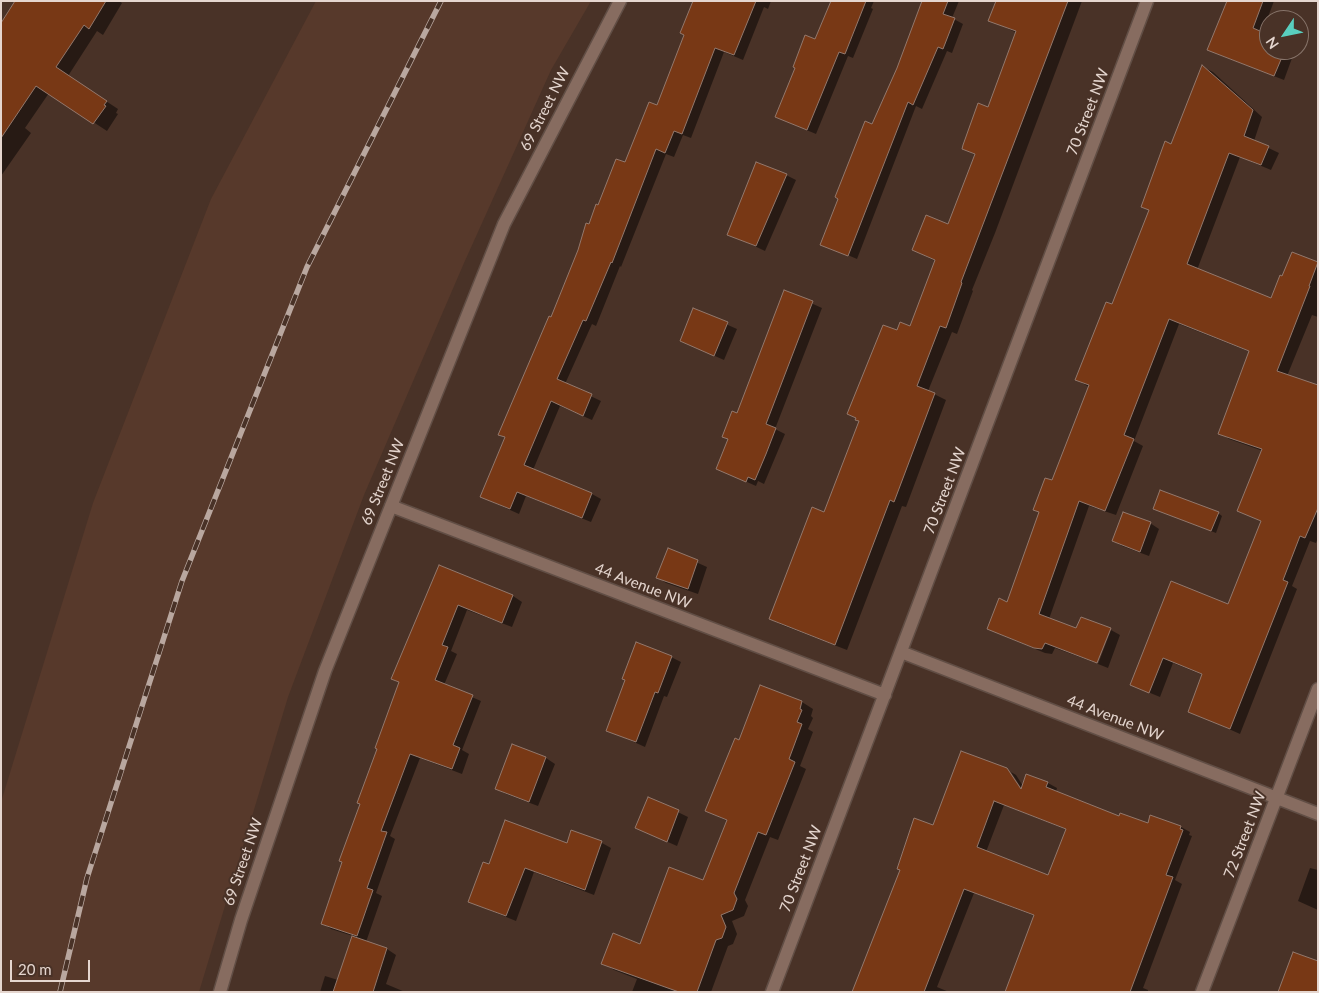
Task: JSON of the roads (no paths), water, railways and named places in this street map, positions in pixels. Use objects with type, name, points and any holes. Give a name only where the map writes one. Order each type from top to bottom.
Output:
[{"type":"street","name":"69 Street NW","points":[[220,992],[241,920],[325,671],[504,224],[620,1]]},
{"type":"street","name":"70 Street NW","points":[[772,992],[1147,1]]},
{"type":"street","name":"44 Avenue NW","points":[[391,506],[885,695]]},
{"type":"street","name":"44 Avenue NW","points":[[901,652],[1318,814]]},
{"type":"street","name":"72 Street NW","points":[[1202,992],[1318,689]]},
{"type":"railway","points":[[60,992],[87,878],[182,581],[307,267],[441,1]]}]
